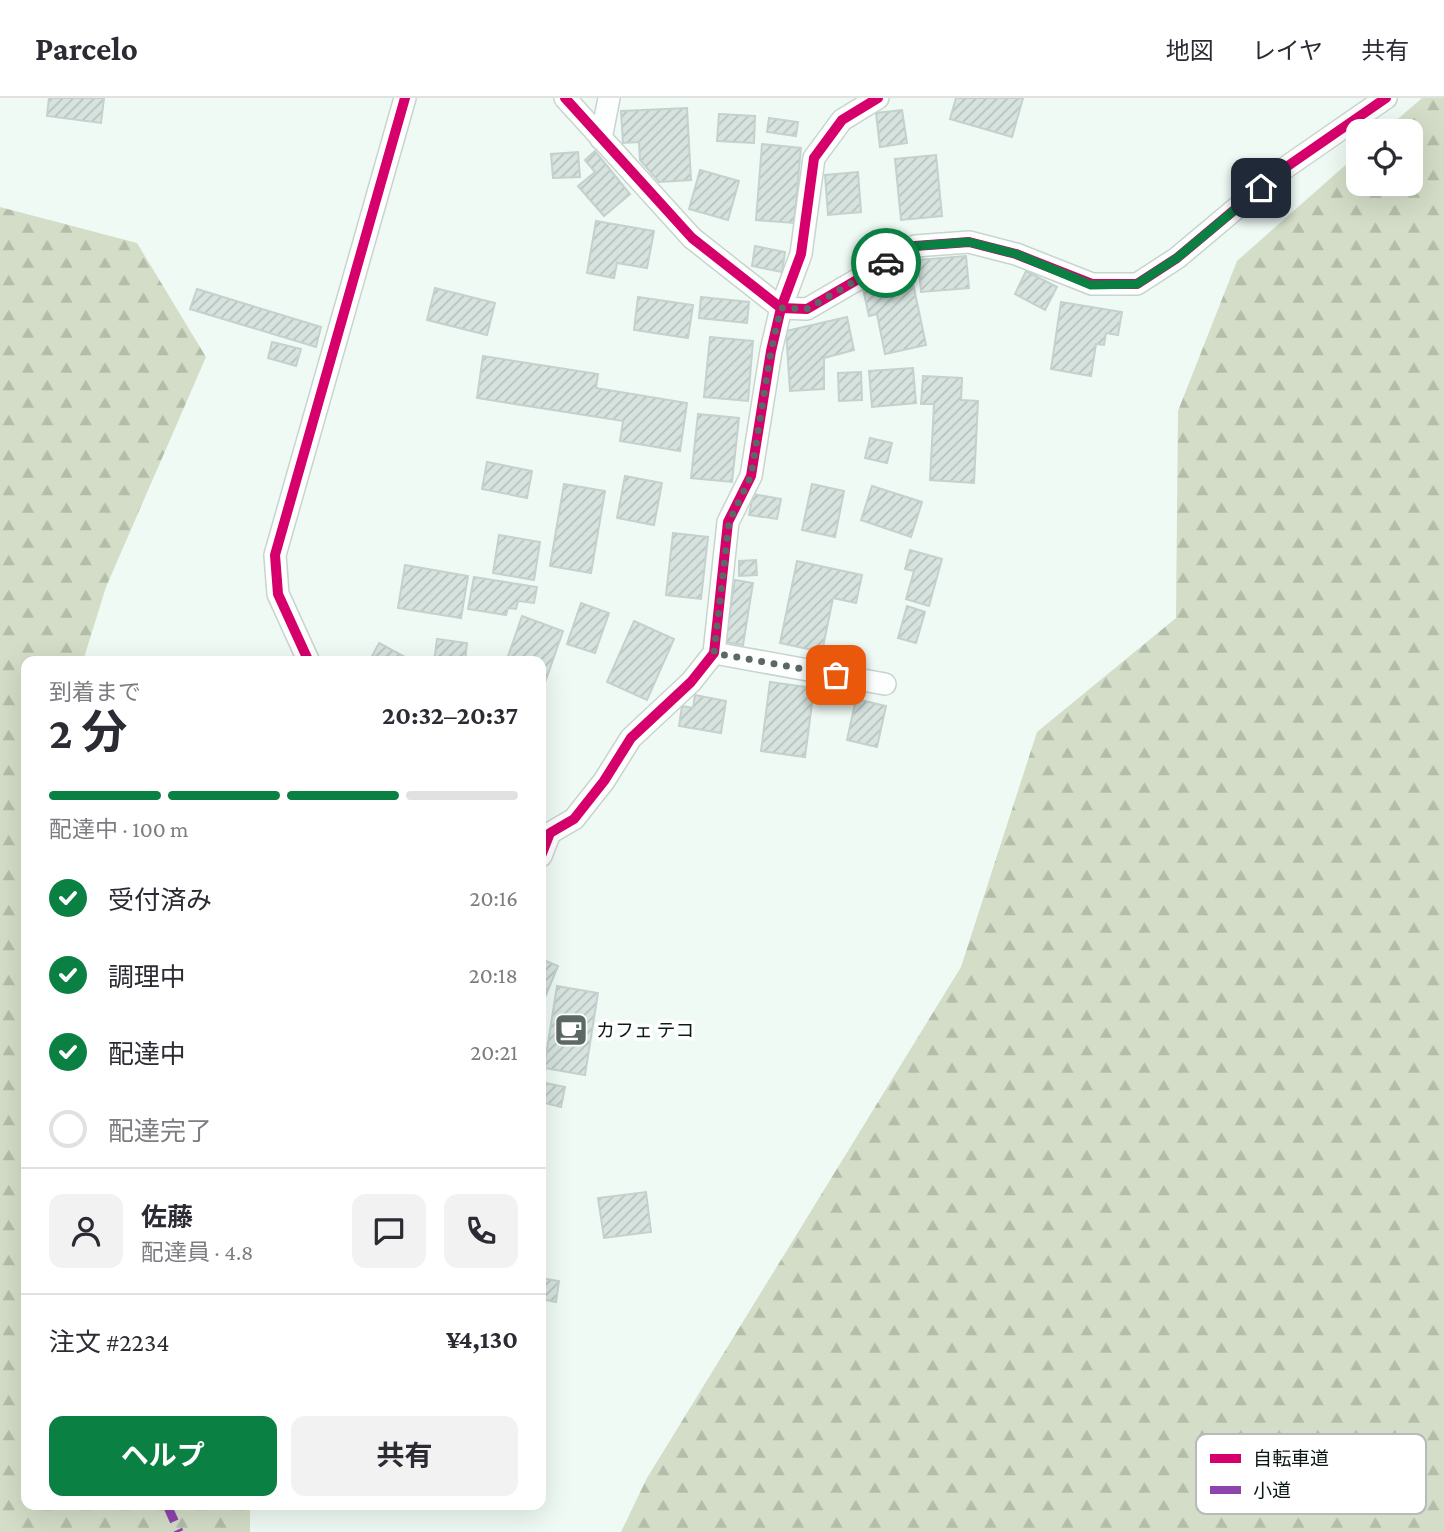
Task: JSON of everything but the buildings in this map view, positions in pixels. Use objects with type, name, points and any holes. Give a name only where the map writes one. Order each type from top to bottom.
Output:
[{"type":"street","points":[[306,656],[278,594],[275,555],[405,98]]},
{"type":"street","points":[[565,98],[692,238],[781,308],[807,309],[915,246],[969,242],[1016,254],[1091,285],[1137,284],[1177,258],[1282,170],[1386,98]]},
{"type":"street","points":[[601,139],[609,98]]},
{"type":"street","points":[[546,828],[574,819],[604,781],[631,738],[691,682],[714,653],[729,522],[751,476],[771,351],[781,308],[801,254],[814,159],[842,120],[878,98]]},
{"type":"street","points":[[714,653],[885,684]]},
{"type":"green space","points":[[1422,98],[1444,98],[1444,1532],[621,1532],[647,1478],[961,967],[1037,732],[1176,618],[1178,411],[1237,261],[1346,165],[1346,196],[1423,196],[1423,119],[1398,119]]},
{"type":"green space","points":[[0,207],[137,243],[206,357],[106,587],[85,656],[21,656],[21,1510],[250,1510],[250,1532],[0,1532]]},
{"type":"marked path","points":[[169,1510],[179,1532]]},
{"type":"cycle path","points":[[306,656],[278,594],[275,555],[405,98]]},
{"type":"cycle path","points":[[565,98],[692,238],[781,308],[807,309],[915,246],[969,242],[1016,254],[1092,284],[1137,284],[1177,258],[1282,170],[1386,98]]},
{"type":"cycle path","points":[[546,843],[550,833],[574,819],[604,781],[631,738],[691,682],[714,653],[728,522],[751,476],[771,351],[781,308],[801,254],[814,158],[842,120],[878,98]]},
{"type":"way so far","points":[[836,675],[714,653],[729,522],[751,476],[771,351],[781,308],[807,309],[886,263]]},
{"type":"place","name":"カフェ テコ","points":[[571,1030]]},
{"type":"route","points":[[886,263],[915,246],[969,242],[1016,254],[1091,285],[1137,284],[1177,258],[1261,188]]}]
